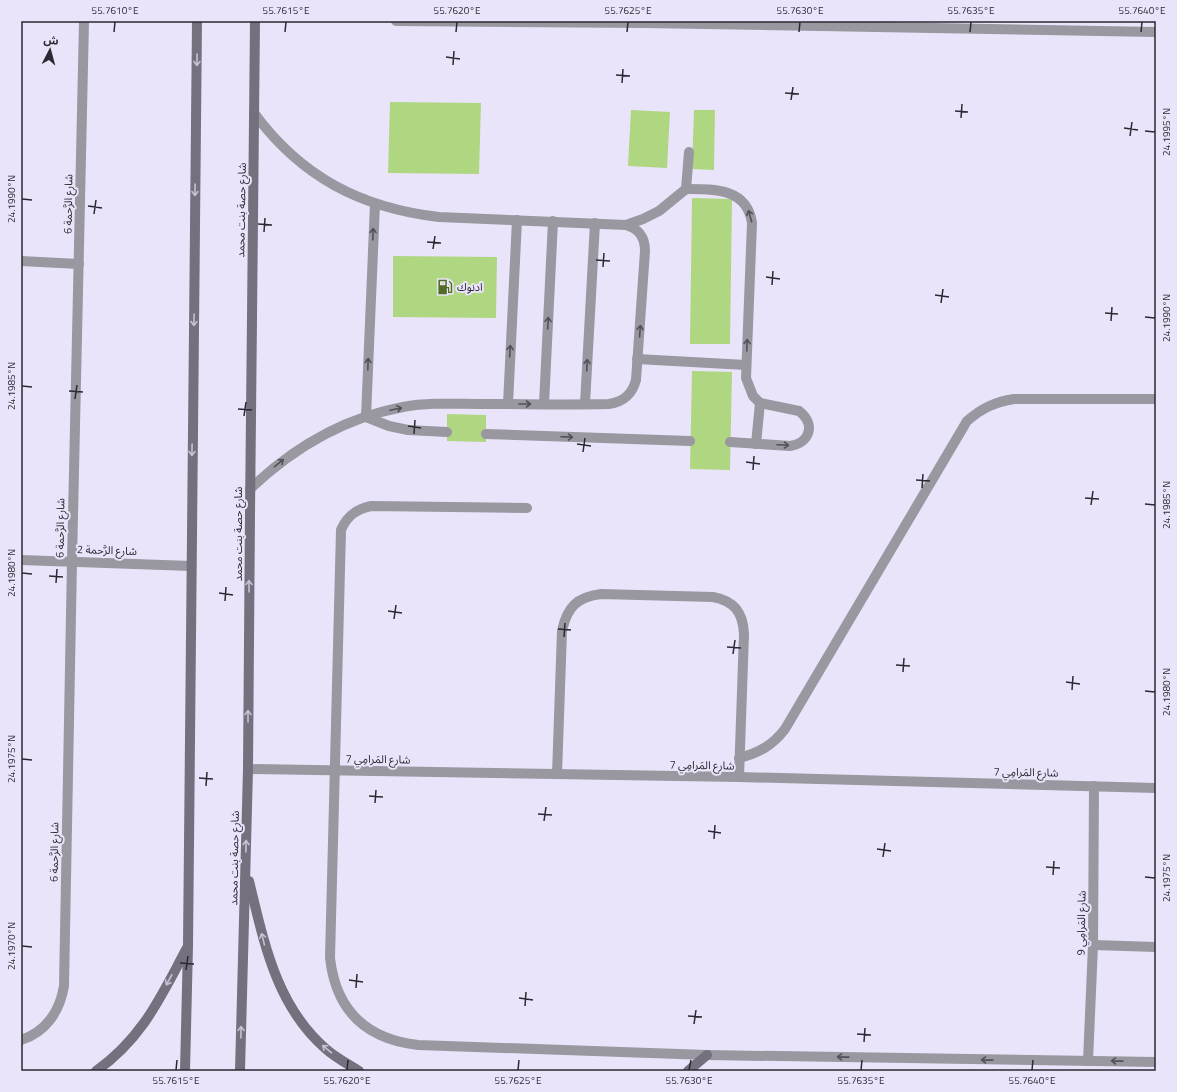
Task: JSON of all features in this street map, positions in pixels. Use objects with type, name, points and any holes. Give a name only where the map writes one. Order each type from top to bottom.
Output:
[{"type":"main road","points":[[185,1071],[188,946],[197,21]]},
{"type":"main road","name":"شارع حصة بنت محمد","points":[[240,1071],[248,769],[255,21]]},
{"type":"main road","points":[[246,867],[266,948],[280,987],[289,1005],[299,1021],[312,1036],[332,1053],[359,1071]]},
{"type":"main road","points":[[96,1071],[115,1058],[144,1025],[188,946]]},
{"type":"main road","points":[[688,1071],[707,1055]]},
{"type":"street","name":"شارع الرَّحمة 6","points":[[21,1040],[36,1033],[47,1024],[56,1013],[62,1000],[64,986],[84,21]]},
{"type":"street","points":[[396,21],[948,24],[1156,32]]},
{"type":"street","points":[[250,489],[268,472],[308,442],[331,430],[366,417],[402,407],[427,404],[609,404],[624,400],[634,388],[636,380],[645,243],[639,231],[626,225],[439,217],[415,214],[375,204],[345,191],[304,166],[285,150],[254,114]]},
{"type":"street","points":[[686,190],[689,152]]},
{"type":"street","points":[[626,225],[659,211],[686,190],[727,192],[734,194],[745,204],[751,216],[746,378],[753,396],[760,403],[800,411],[808,421],[809,427],[806,438],[796,445],[730,442]]},
{"type":"street","points":[[366,417],[375,204]]},
{"type":"street","points":[[508,404],[517,220]]},
{"type":"street","points":[[544,404],[553,221]]},
{"type":"street","points":[[585,404],[595,223]]},
{"type":"street","points":[[21,261],[79,264]]},
{"type":"street","points":[[638,359],[746,365]]},
{"type":"street","points":[[739,758],[750,756],[770,745],[785,729],[967,421],[978,411],[990,404],[1014,400],[1156,399]]},
{"type":"street","points":[[756,444],[760,403]]},
{"type":"street","points":[[366,417],[389,426],[408,430],[447,432]]},
{"type":"street","points":[[486,434],[690,441]]},
{"type":"street","points":[[527,508],[371,506],[361,508],[347,518],[341,530],[330,958],[335,985],[348,1009],[368,1028],[392,1041],[418,1045],[707,1055],[1156,1062]]},
{"type":"street","name":"شارع الرَّحمة 2","points":[[21,560],[191,566]]},
{"type":"street","points":[[557,774],[562,631],[564,620],[570,609],[578,601],[589,596],[601,594],[713,597],[726,600],[737,609],[741,616],[744,634],[739,777]]},
{"type":"street","name":"شارع المَرامِي 7","points":[[248,769],[739,777],[1156,788]]},
{"type":"street","name":"شارع المَرامِي 9","points":[[1088,1061],[1093,945],[1094,786]]},
{"type":"street","points":[[1093,945],[1156,947]]},
{"type":"building","points":[[390,102],[481,103],[479,174],[388,173]]},
{"type":"building","points":[[631,110],[670,112],[667,168],[628,166]]},
{"type":"building","points":[[694,110],[715,110],[714,170],[692,169]]},
{"type":"building","points":[[692,198],[732,199],[730,344],[690,344]]},
{"type":"building","name":"ادنوك","points":[[393,256],[497,257],[496,318],[393,317]]},
{"type":"building","points":[[692,371],[732,372],[730,470],[690,469]]},
{"type":"building","points":[[447,414],[486,415],[486,442],[447,441]]},
{"type":"place","name":"ادنوك","points":[[445,287]]}]
